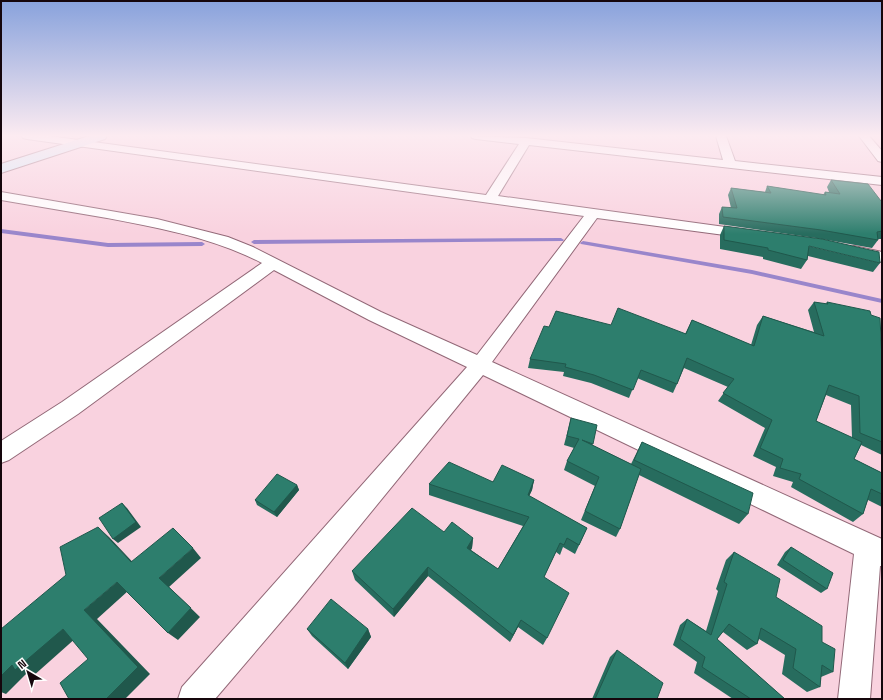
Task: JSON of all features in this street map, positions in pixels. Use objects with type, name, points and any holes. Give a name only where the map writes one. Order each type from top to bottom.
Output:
[{"type":"street","points":[[263,169],[762,236]]},
{"type":"street","points":[[490,199],[509,169]]},
{"type":"street","points":[[772,169],[882,181]]},
{"type":"street","points":[[1,196],[158,223],[223,240],[248,250],[375,316],[875,550],[854,699]]},
{"type":"street","points":[[194,699],[286,594],[480,365],[593,213]]},
{"type":"street","points":[[838,248],[882,257]]},
{"type":"street","points":[[1,453],[70,408],[273,263]]},
{"type":"building","points":[[831,180],[868,184],[882,201],[882,231],[877,232],[878,240],[821,230],[723,217],[722,207],[737,208],[731,188],[771,193],[767,186],[826,195],[825,192],[840,194]]},
{"type":"building","points":[[724,226],[822,239],[879,252],[880,263],[809,246],[807,260],[768,250],[768,248],[724,240]]},
{"type":"building","points":[[814,302],[828,304],[827,302],[870,311],[871,315],[880,318],[882,360],[882,442],[860,433],[859,396],[829,385],[816,421],[862,442],[854,459],[882,473],[882,494],[871,489],[863,514],[799,479],[801,474],[780,468],[783,459],[760,448],[772,420],[723,393],[734,379],[687,358],[677,384],[641,370],[633,390],[594,375],[565,367],[566,364],[530,359],[544,326],[549,327],[556,311],[611,325],[618,308],[686,334],[692,320],[754,346],[763,316],[824,336]]},
{"type":"building","points":[[571,418],[597,425],[593,444],[582,440],[641,469],[620,529],[585,511],[599,477],[567,461],[579,439],[567,436]]},
{"type":"building","points":[[642,442],[753,493],[748,514],[634,460]]},
{"type":"building","points":[[449,462],[493,482],[502,465],[534,480],[528,495],[587,528],[579,545],[567,538],[564,545],[560,543],[544,577],[569,593],[547,638],[521,620],[513,635],[428,567],[393,609],[352,571],[412,508],[444,532],[452,522],[473,538],[467,548],[498,569],[529,517],[429,484]]},
{"type":"building","points":[[277,474],[297,485],[274,512],[255,500]]},
{"type":"building","points":[[122,503],[136,522],[113,539],[99,518]]},
{"type":"building","points":[[98,527],[131,562],[173,528],[193,548],[159,578],[191,608],[168,633],[117,582],[84,610],[138,667],[106,699],[69,699],[60,683],[88,659],[63,629],[15,670],[12,665],[1,676],[1,629],[66,575],[60,547]]},
{"type":"building","points":[[791,547],[833,573],[827,589],[783,560]]},
{"type":"building","points":[[734,552],[780,579],[776,597],[822,626],[822,642],[835,649],[833,672],[822,665],[820,687],[793,668],[796,649],[761,628],[757,644],[729,624],[717,639],[785,699],[751,699],[702,667],[705,657],[680,639],[687,619],[711,635],[727,584],[724,582]]},
{"type":"building","points":[[331,599],[368,629],[345,663],[307,629]]},
{"type":"building","points":[[617,650],[663,683],[657,699],[595,699]]},
{"type":"waterway","points":[[1,231],[108,245],[202,244]]},
{"type":"waterway","points":[[254,242],[561,240]]},
{"type":"waterway","points":[[583,243],[752,272],[882,301]]}]
